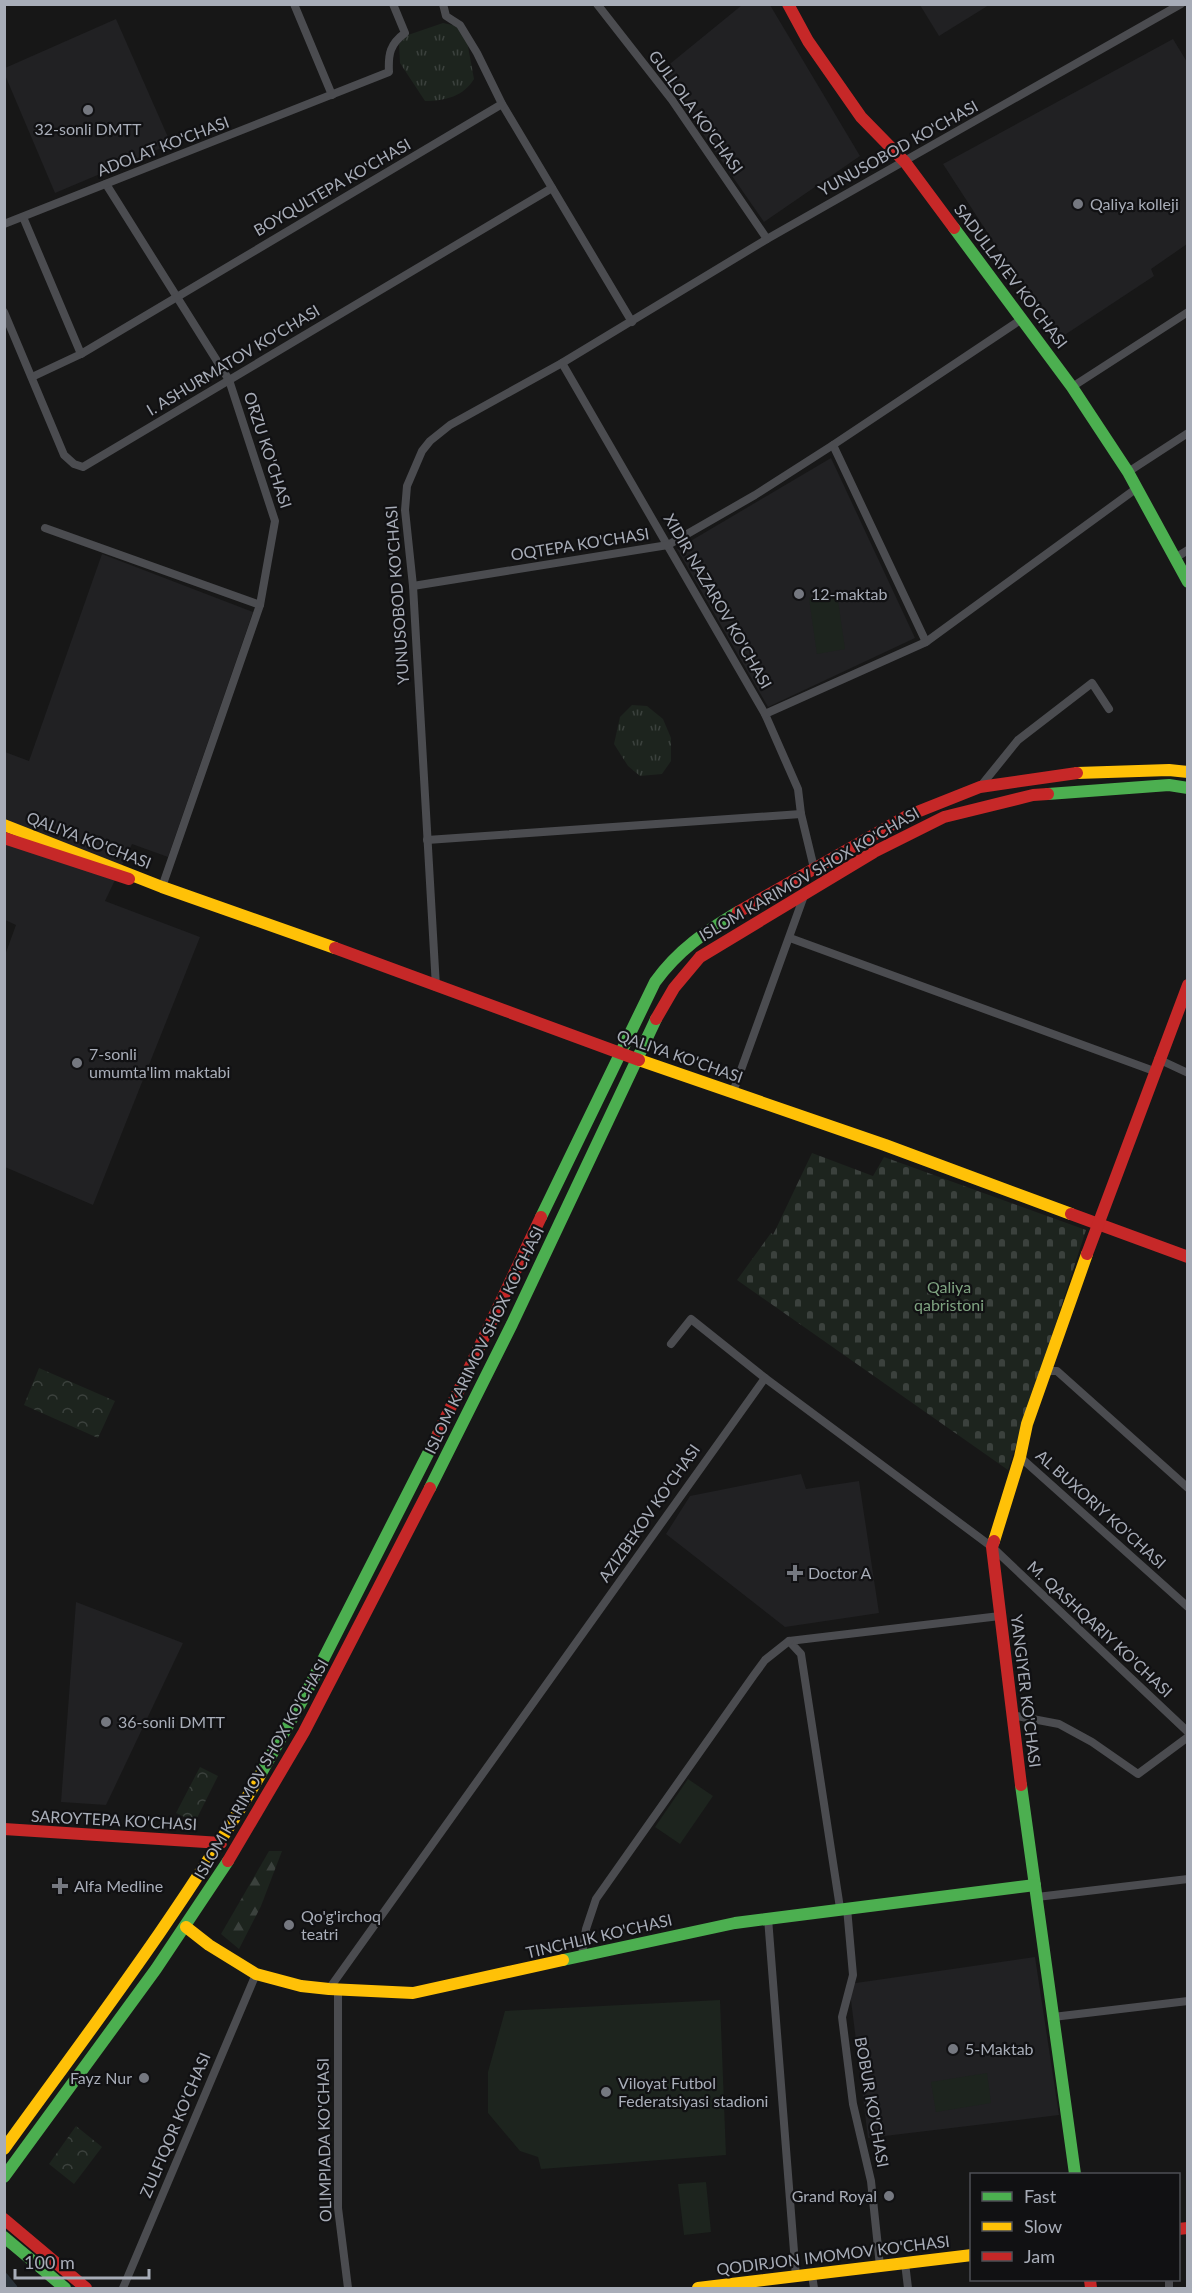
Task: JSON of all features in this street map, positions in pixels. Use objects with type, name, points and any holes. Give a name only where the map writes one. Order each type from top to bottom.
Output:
[{"type":"main road","name":"SADULLAYEV KO'CHASI","points":[[788,4],[808,41],[861,117],[905,162],[1072,387],[1128,472],[1188,582]]},
{"type":"main road","name":"ISLOM KARIMOV SHOX KO'CHASI","points":[[4,2149],[162,1931],[221,1843],[303,1699],[392,1530],[655,982],[686,945],[899,820],[980,787],[1099,771],[1188,772]]},
{"type":"main road","points":[[1026,779],[1023,788],[1030,795]]},
{"type":"main road","name":"ISLOM KARIMOV SHOX KO'CHASI","points":[[4,2176],[186,1927],[246,1831],[332,1683],[505,1339],[637,1060],[669,997],[690,966],[700,957],[874,852],[944,817],[1030,795],[1169,785],[1188,788]]},
{"type":"main road","name":"QALIYA KO'CHASI","points":[[4,825],[162,887],[333,947],[436,987],[637,1060],[885,1145],[1188,1257]]},
{"type":"main road","name":"QALIYA KO'CHASI","points":[[4,838],[104,872],[162,887]]},
{"type":"main road","name":"YANGIYER KO'CHASI","points":[[1075,2173],[1011,1715],[992,1547],[1020,1457],[1027,1424],[1096,1224],[1188,985]]},
{"type":"main road","points":[[392,1530],[403,1531],[404,1539]]},
{"type":"main road","name":"SAROYTEPA KO'CHASI","points":[[4,1829],[221,1843]]},
{"type":"main road","name":"TINCHLIK KO'CHASI","points":[[186,1927],[209,1945],[256,1974],[301,1986],[413,1994],[582,1955],[768,1918],[843,1908],[1036,1891]]},
{"type":"main road","points":[[4,2219],[86,2289]]},
{"type":"main road","points":[[4,2237],[65,2289]]},
{"type":"main road","name":"QODIRJON IMOMOV KO'CHASI","points":[[698,2289],[970,2254]]},
{"type":"street","points":[[294,4],[332,95]]},
{"type":"street","name":"ADOLAT KO'CHASI","points":[[4,224],[389,72],[388,56],[394,41],[405,33],[393,4]]},
{"type":"street","points":[[442,4],[446,16],[460,25],[502,104],[632,322]]},
{"type":"street","name":"GULLOLA KO'CHASI","points":[[597,4],[672,100],[767,239]]},
{"type":"street","name":"YUNUSOBOD KO'CHASI","points":[[436,987],[413,586],[405,497],[411,473],[422,451],[430,441],[450,425],[632,322],[767,239],[1181,4]]},
{"type":"street","name":"BOYQULTEPA KO'CHASI","points":[[32,377],[81,354],[502,104]]},
{"type":"street","name":"ORZU KO'CHASI","points":[[105,184],[229,380],[275,521],[260,605],[162,887]]},
{"type":"street","name":"I. ASHURMATOV KO'CHASI","points":[[4,312],[64,455],[74,464],[83,467],[552,188]]},
{"type":"street","points":[[23,217],[81,354]]},
{"type":"street","points":[[1072,387],[1188,312]]},
{"type":"street","name":"OQTEPA KO'CHASI","points":[[413,586],[668,545],[755,495],[1022,319]]},
{"type":"street","name":"XIDIR NAZAROV KO'CHASI","points":[[562,363],[765,714],[798,789],[801,814],[814,868]]},
{"type":"street","points":[[1128,472],[1188,433]]},
{"type":"street","points":[[833,445],[926,642]]},
{"type":"street","points":[[765,714],[926,642],[1137,488]]},
{"type":"street","points":[[45,528],[260,605]]},
{"type":"street","points":[[1175,558],[1188,550]]},
{"type":"street","points":[[980,787],[1018,740],[1092,683],[1109,709]]},
{"type":"street","points":[[427,840],[801,814]]},
{"type":"street","points":[[733,1092],[805,893]]},
{"type":"street","points":[[790,938],[1154,1071]]},
{"type":"street","points":[[1158,1059],[1188,1073]]},
{"type":"street","points":[[671,1344],[691,1318],[765,1378],[992,1547]]},
{"type":"street","points":[[1045,1371],[1057,1371],[1188,1488]]},
{"type":"street","name":"AZIZBEKOV KO'CHASI","points":[[333,1990],[393,1897],[765,1378]]},
{"type":"street","name":"AL BUXORIY KO'CHASI","points":[[1020,1457],[1188,1607]]},
{"type":"street","name":"M. QASHQARIY KO'CHASI","points":[[992,1547],[1188,1735]]},
{"type":"street","points":[[582,1955],[586,1929],[596,1899],[765,1660],[789,1641],[1000,1616]]},
{"type":"street","points":[[789,1641],[801,1654],[843,1908]]},
{"type":"street","points":[[1011,1715],[1059,1724],[1092,1742],[1138,1774],[1188,1735]]},
{"type":"street","points":[[1036,1891],[1188,1880]]},
{"type":"street","name":"BOBUR KO'CHASI","points":[[843,1908],[853,1975],[842,2017],[853,2104],[871,2181],[880,2266]]},
{"type":"street","points":[[768,1918],[796,2277]]},
{"type":"street","name":"ZULFIQOR KO'CHASI","points":[[123,2289],[256,1974]]},
{"type":"street","name":"OLIMPIADA KO'CHASI","points":[[333,1990],[338,2208],[348,2289]]},
{"type":"street","points":[[1053,2017],[1188,2001]]},
{"type":"street","points":[[905,2263],[908,2289]]},
{"type":"street","points":[[812,2275],[814,2289]]},
{"type":"shaded area","points":[[742,5],[770,5],[860,156],[764,222],[660,72]]},
{"type":"shaded area","points":[[920,5],[989,5],[939,36]]},
{"type":"shaded area","name":"32-sonli DMTT","points":[[116,19],[171,144],[55,193],[5,75],[5,68]]},
{"type":"shaded area","name":"Qaliya kolleji","points":[[1173,39],[1187,62],[1187,244],[1151,269],[1154,276],[1057,340],[943,164]]},
{"type":"shaded area","name":"12-maktab","points":[[831,458],[915,638],[768,707],[677,549]]},
{"type":"shaded area","points":[[102,554],[253,612],[168,857],[132,844],[105,901],[200,937],[93,1205],[5,1167],[4,958],[16,925],[5,920],[5,752],[29,761]]},
{"type":"shaded area","name":"Doctor A","points":[[801,1474],[806,1489],[859,1481],[879,1613],[785,1627],[666,1534],[690,1496]]},
{"type":"shaded area","name":"36-sonli DMTT","points":[[76,1602],[183,1643],[106,1805],[61,1802]]},
{"type":"shaded area","name":"5-Maktab","points":[[1035,1957],[1059,2115],[868,2138],[849,1984]]},
{"type":"green space","points":[[443,23],[457,26],[467,41],[474,79],[465,90],[453,96],[425,101],[400,63],[399,44],[408,35]]},
{"type":"green space","points":[[837,594],[845,649],[817,654],[809,598]]},
{"type":"green space","points":[[632,705],[647,706],[663,719],[671,738],[671,761],[662,774],[640,776],[628,766],[614,744],[620,717]]},
{"type":"green space","name":"Qaliya qabristoni","points":[[812,1153],[873,1176],[884,1157],[1086,1230],[1008,1470],[737,1280],[771,1233],[773,1235]]},
{"type":"green space","points":[[39,1368],[115,1401],[98,1438],[24,1405]]},
{"type":"green space","points":[[200,1767],[218,1776],[195,1822],[176,1813]]},
{"type":"green space","points":[[688,1779],[713,1796],[680,1844],[655,1827]]},
{"type":"green space","points":[[269,1851],[282,1851],[261,1906],[239,1949],[221,1934]]},
{"type":"green space","name":"Viloyat Futbol Federatsiyasi stadioni","points":[[720,2000],[726,2155],[541,2169],[538,2157],[520,2151],[488,2113],[488,2072],[505,2011]]},
{"type":"green space","points":[[987,2073],[991,2103],[936,2112],[931,2082]]},
{"type":"green space","points":[[76,2126],[102,2147],[74,2184],[49,2164]]},
{"type":"green space","points":[[706,2182],[711,2232],[684,2235],[678,2184]]},
{"type":"waterway","points":[[4,2277],[13,2288]]},
{"type":"traffic: fast","points":[[954,228],[1072,387],[1128,472],[1188,582]]},
{"type":"traffic: fast","points":[[1048,794],[1169,785],[1188,788]]},
{"type":"traffic: fast","points":[[541,1217],[655,982],[673,960],[693,942],[738,912]]},
{"type":"traffic: fast","points":[[430,1488],[512,1324],[656,1019]]},
{"type":"traffic: fast","points":[[260,1775],[303,1699],[438,1434]]},
{"type":"traffic: fast","points":[[1021,1785],[1075,2173]]},
{"type":"traffic: fast","points":[[4,2177],[156,1969],[228,1861]]},
{"type":"traffic: fast","points":[[563,1960],[735,1923],[1035,1885]]},
{"type":"traffic: fast","points":[[4,2237],[65,2288]]},
{"type":"traffic: slow","points":[[1077,773],[1169,770],[1188,772]]},
{"type":"traffic: slow","points":[[4,825],[162,887],[335,948]]},
{"type":"traffic: slow","points":[[639,1060],[885,1145],[1071,1214]]},
{"type":"traffic: slow","points":[[994,1541],[1020,1457],[1027,1424],[1087,1254]]},
{"type":"traffic: slow","points":[[4,2149],[170,1918],[260,1775]]},
{"type":"traffic: slow","points":[[186,1927],[209,1945],[256,1974],[301,1986],[329,1989],[413,1993],[563,1960]]},
{"type":"traffic: slow","points":[[698,2288],[970,2255]]},
{"type":"traffic: jam","points":[[788,4],[808,41],[861,117],[905,162],[954,228]]},
{"type":"traffic: jam","points":[[738,912],[907,816],[980,787],[1077,773]]},
{"type":"traffic: jam","points":[[656,1019],[674,988],[700,957],[874,852],[944,817],[1033,795],[1048,794]]},
{"type":"traffic: jam","points":[[4,838],[129,879]]},
{"type":"traffic: jam","points":[[335,948],[639,1060]]},
{"type":"traffic: jam","points":[[1087,1254],[1188,985]]},
{"type":"traffic: jam","points":[[1071,1214],[1188,1257]]},
{"type":"traffic: jam","points":[[438,1434],[541,1217]]},
{"type":"traffic: jam","points":[[228,1861],[304,1732],[430,1488]]},
{"type":"traffic: jam","points":[[994,1541],[992,1547],[1021,1785]]},
{"type":"traffic: jam","points":[[4,1829],[221,1843]]},
{"type":"traffic: jam","points":[[4,2219],[86,2288]]},
{"type":"traffic: jam","points":[[1180,2229],[1188,2228]]},
{"type":"traffic: jam","points":[[1090,2281],[1091,2288]]},
{"type":"place","name":"32-sonli DMTT","points":[[88,110]]},
{"type":"place","name":"Qaliya kolleji","points":[[1078,204]]},
{"type":"place","name":"12-maktab","points":[[799,594]]},
{"type":"place","name":"7-sonli umumta'lim maktabi","points":[[77,1063]]},
{"type":"place","name":"Doctor A","points":[[795,1573]]},
{"type":"place","name":"36-sonli DMTT","points":[[106,1722]]},
{"type":"place","name":"Alfa Medline","points":[[60,1886]]},
{"type":"place","name":"Qo'g'irchoq teatri","points":[[289,1925]]},
{"type":"place","name":"5-Maktab","points":[[953,2049]]},
{"type":"place","name":"Fayz Nur","points":[[144,2078]]},
{"type":"place","name":"Viloyat Futbol Federatsiyasi stadioni","points":[[606,2092]]},
{"type":"place","name":"Grand Royal","points":[[889,2196]]}]
